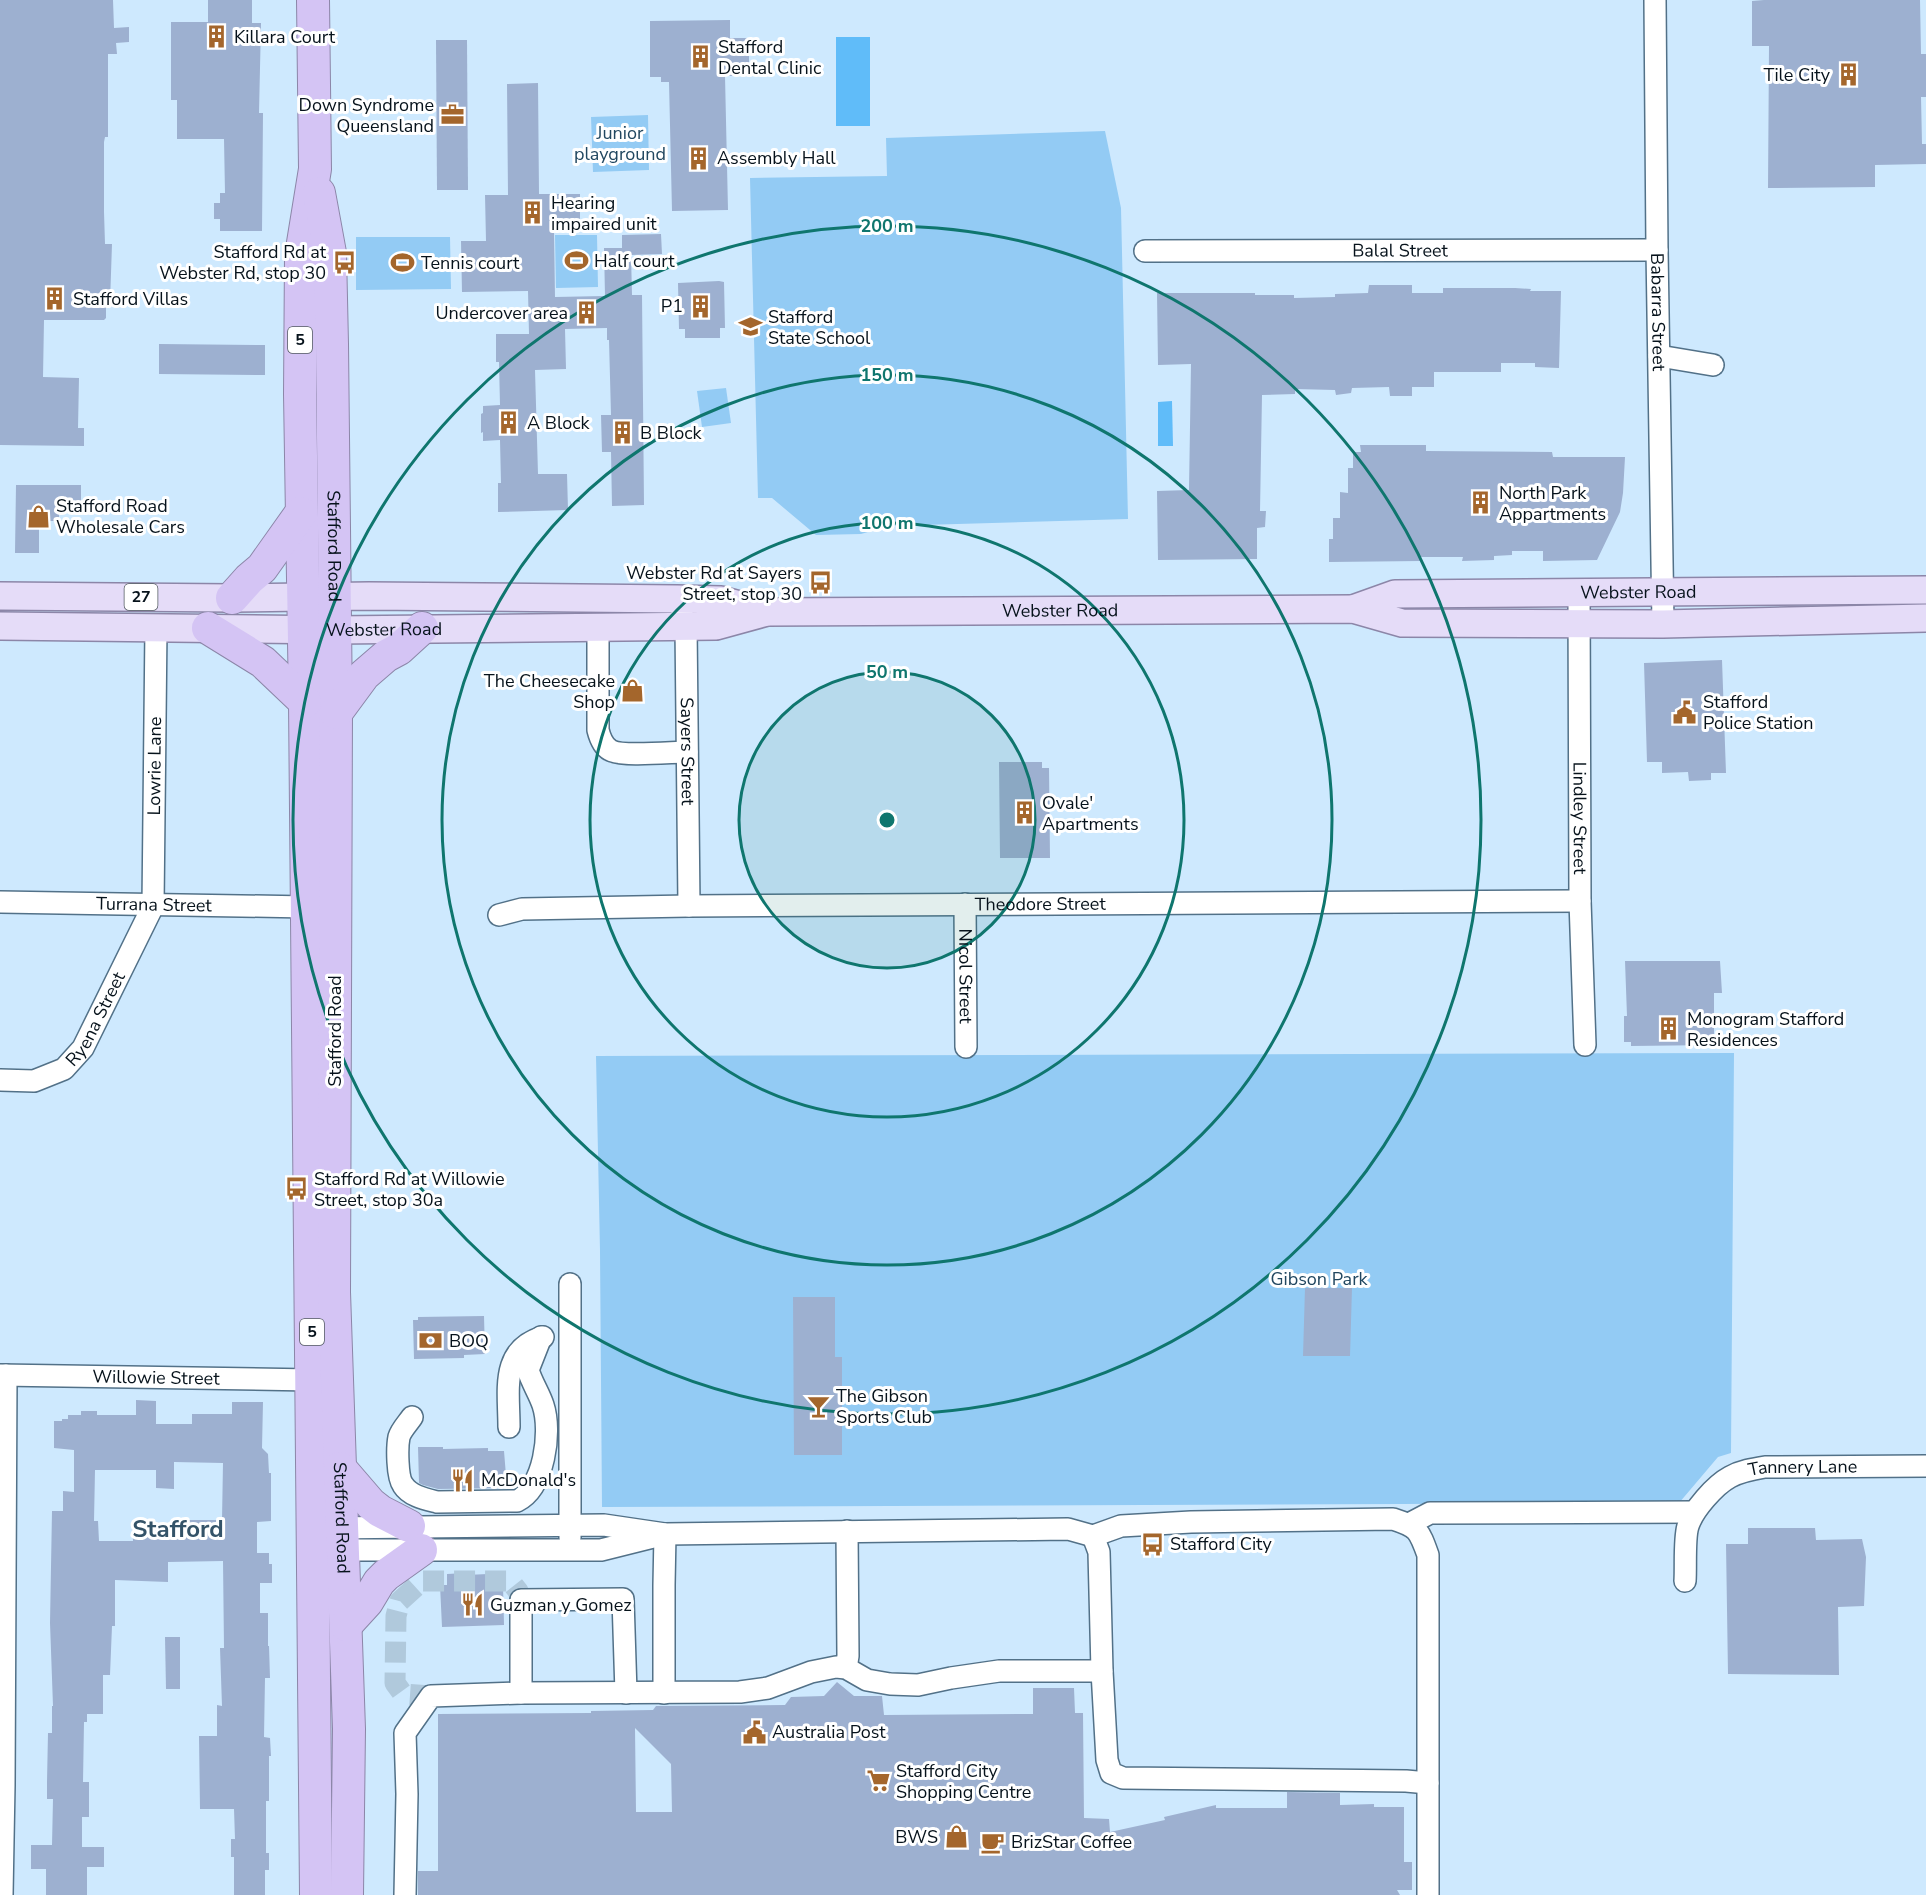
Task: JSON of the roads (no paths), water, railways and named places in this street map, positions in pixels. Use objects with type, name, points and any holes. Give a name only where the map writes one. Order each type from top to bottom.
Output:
[{"type":"highway","name":"Stafford Road","points":[[313,0],[315,169],[330,253],[336,713],[334,1293],[349,1729],[347,1895]]},
{"type":"highway","name":"Stafford Road","points":[[315,169],[301,255],[300,394],[308,907],[316,1895]]},
{"type":"highway","points":[[232,598],[262,568],[301,513]]},
{"type":"highway","points":[[208,628],[263,662],[305,702]]},
{"type":"highway","points":[[336,713],[364,675],[422,628]]},
{"type":"highway","points":[[340,1468],[370,1504],[415,1538],[379,1582],[367,1602],[346,1625]]},
{"type":"main road","name":"Webster Road","points":[[1353,609],[1395,594],[1926,590]]},
{"type":"main road","name":"Webster Road","points":[[0,596],[676,599],[721,600],[767,612],[1353,609],[1402,623],[1580,625],[1926,618]]},
{"type":"main road","name":"Webster Road","points":[[0,626],[335,630],[716,626],[767,612]]},
{"type":"street","name":"Babarra Street","points":[[1656,0],[1657,250],[1663,624]]},
{"type":"street","name":"Balal Street","points":[[1145,251],[1657,250]]},
{"type":"street","points":[[1659,356],[1713,365]]},
{"type":"street","name":"Lindley Street","points":[[1579,591],[1580,901],[1585,1045]]},
{"type":"street","name":"Sayers Street","points":[[676,599],[687,626],[689,906]]},
{"type":"street","name":"Lowrie Lane","points":[[153,906],[156,627]]},
{"type":"street","points":[[598,627],[598,730],[603,744],[609,750],[620,753],[687,752]]},
{"type":"street","name":"Theodore Street","points":[[499,915],[522,909],[689,906],[1580,901]]},
{"type":"street","name":"Turrana Street","points":[[0,902],[308,907]]},
{"type":"street","name":"Nicol Street","points":[[965,904],[966,1047]]},
{"type":"street","name":"Ryena Street","points":[[0,1080],[34,1081],[64,1069],[84,1048],[153,906]]},
{"type":"street","points":[[570,1284],[570,1550]]},
{"type":"street","points":[[508,1427],[509,1374],[513,1359],[524,1346],[541,1337],[570,1334]]},
{"type":"street","points":[[412,1417],[400,1435],[399,1442],[400,1475],[403,1486],[409,1492],[437,1502],[517,1501],[522,1499],[528,1493],[543,1465],[545,1453],[544,1407],[528,1370],[541,1337]]},
{"type":"street","points":[[2,1895],[3,1375]]},
{"type":"street","name":"Willowie Street","points":[[3,1375],[312,1380]]},
{"type":"street","name":"Tannery Lane","points":[[1694,1512],[1729,1477],[1749,1469],[1926,1466]]},
{"type":"street","points":[[1409,1524],[1430,1513],[1694,1512],[1687,1527],[1685,1581]]},
{"type":"street","points":[[312,1539],[415,1538],[570,1525],[604,1525],[665,1534],[1068,1529],[1094,1536],[1121,1526],[1191,1522],[1393,1519],[1409,1524],[1420,1533],[1428,1555],[1428,1895]]},
{"type":"street","points":[[846,1668],[848,1656],[848,1531]]},
{"type":"street","points":[[415,1538],[570,1550],[601,1550],[665,1534]]},
{"type":"street","points":[[664,1693],[665,1534]]},
{"type":"street","points":[[1094,1536],[1099,1552],[1102,1671],[1107,1760],[1111,1773],[1131,1778],[1406,1780],[1428,1783]]},
{"type":"street","points":[[521,1693],[521,1600],[623,1599],[626,1693]]},
{"type":"street","points":[[405,1895],[407,1794],[405,1733],[431,1696],[750,1691],[768,1688],[812,1672],[836,1667],[846,1668],[867,1680],[918,1685],[999,1671],[1102,1671]]},
{"type":"tunnel","points":[[431,1696],[403,1694],[395,1683],[396,1616],[400,1601],[422,1581],[510,1581],[518,1591],[521,1600]]},
{"type":"place","name":"Killara Court","points":[[216,37]]},
{"type":"place","name":"Stafford Dental Clinic","points":[[700,57]]},
{"type":"place","name":"Tile City","points":[[1848,75]]},
{"type":"place","name":"Down Syndrome Queensland","points":[[452,115]]},
{"type":"place","name":"Assembly Hall","points":[[699,158]]},
{"type":"place","name":"Hearing impaired unit","points":[[533,213]]},
{"type":"place","name":"Half court","points":[[576,261]]},
{"type":"place","name":"Stafford Rd at Webster Rd, stop 30","points":[[344,262]]},
{"type":"place","name":"Tennis court","points":[[403,263]]},
{"type":"place","name":"Stafford Villas","points":[[55,299]]},
{"type":"place","name":"P1","points":[[701,306]]},
{"type":"place","name":"Undercover area","points":[[586,313]]},
{"type":"place","name":"Stafford State School","points":[[750,327]]},
{"type":"place","name":"A Block","points":[[509,423]]},
{"type":"place","name":"B Block","points":[[622,433]]},
{"type":"place","name":"North Park Appartments","points":[[1481,503]]},
{"type":"place","name":"Stafford Road Wholesale Cars","points":[[38,516]]},
{"type":"place","name":"Webster Rd at Sayers Street, stop 30","points":[[820,583]]},
{"type":"place","name":"The Cheesecake Shop","points":[[633,691]]},
{"type":"place","name":"Stafford Police Station","points":[[1685,712]]},
{"type":"place","name":"Ovale' Apartments","points":[[1024,813]]},
{"type":"place","name":"Monogram Stafford Residences","points":[[1669,1029]]},
{"type":"place","name":"Stafford Rd at Willowie Street, stop 30a","points":[[296,1189]]},
{"type":"place","name":"BOQ","points":[[431,1341]]},
{"type":"place","name":"The Gibson Sports Club","points":[[818,1406]]},
{"type":"place","name":"McDonald's","points":[[463,1480]]},
{"type":"place","name":"Stafford City","points":[[1152,1544]]},
{"type":"place","name":"Guzman y Gomez","points":[[472,1605]]},
{"type":"place","name":"Australia Post","points":[[754,1732]]},
{"type":"place","name":"Stafford City Shopping Centre","points":[[878,1781]]},
{"type":"place","name":"BWS","points":[[956,1837]]},
{"type":"place","name":"BrizStar Coffee","points":[[993,1842]]},
{"type":"district","name":"Stafford","points":[[178,1529]]},
{"type":"park label","name":"Junior playground","points":[[620,143]]},
{"type":"park label","name":"Gibson Park","points":[[1319,1279]]}]
